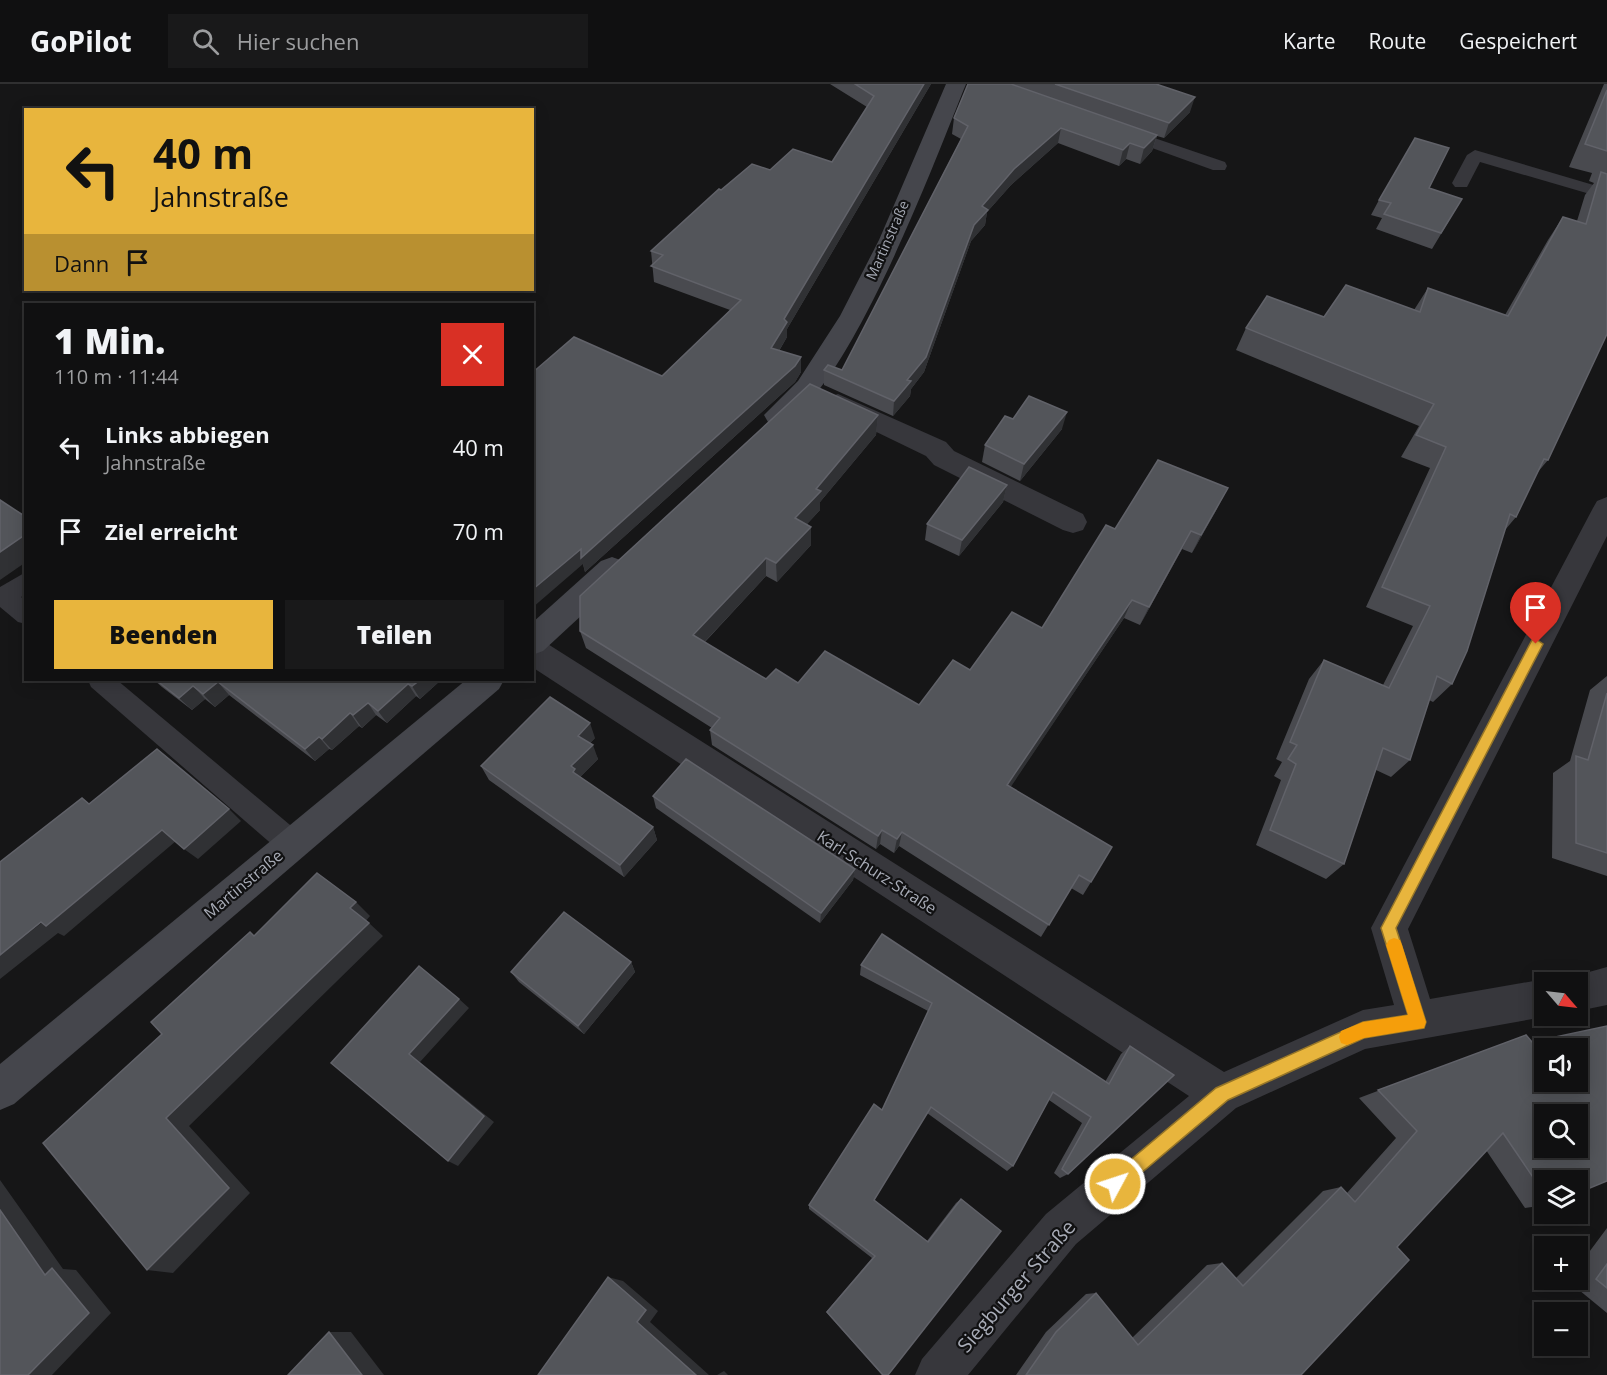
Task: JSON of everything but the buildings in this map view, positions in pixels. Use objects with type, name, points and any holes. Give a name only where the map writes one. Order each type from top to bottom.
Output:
[{"type":"street","name":"Martinstraße","points":[[755,436],[806,389],[845,328],[879,261],[956,84]]},
{"type":"street","points":[[806,389],[936,449],[944,458],[1073,522]]},
{"type":"street","points":[[1418,1022],[1389,928],[1607,508]]},
{"type":"street","points":[[534,640],[635,547]]},
{"type":"street","name":"Karl-Schurz-Straße","points":[[534,651],[1222,1094]]},
{"type":"street","name":"Martinstraße","points":[[0,1090],[487,681]]},
{"type":"street","points":[[1588,990],[1607,986]]},
{"type":"street","name":"Siegburger Straße","points":[[938,1375],[1061,1229],[1222,1094],[1363,1030],[1534,1000]]},
{"type":"lane","points":[[1108,127],[1219,166]]},
{"type":"lane","points":[[1461,183],[1475,155],[1607,194]]},
{"type":"lane","points":[[24,582],[4,597],[24,613]]},
{"type":"lane","points":[[101,681],[292,844]]},
{"type":"slow traffic","points":[[1347,1037],[1363,1030],[1418,1022],[1394,945]]},
{"type":"route","points":[[1115,1184],[1222,1094],[1363,1030],[1418,1022],[1389,928],[1536,644]]}]
